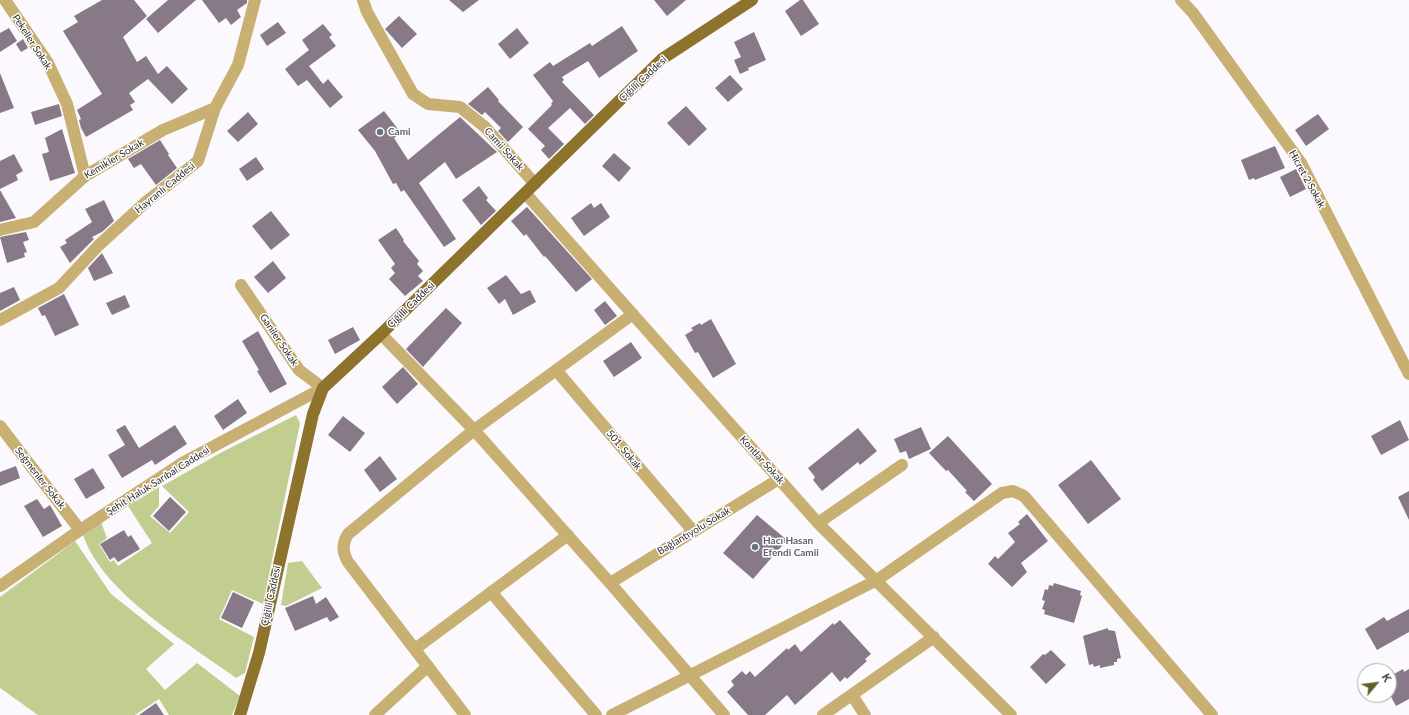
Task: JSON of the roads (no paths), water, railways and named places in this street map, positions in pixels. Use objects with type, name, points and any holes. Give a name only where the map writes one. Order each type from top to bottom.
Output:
[{"type":"main road","name":"Çiğilli Caddesi","points":[[240,715],[259,653],[310,428],[323,388],[526,194],[662,59],[752,0]]},
{"type":"street","name":"Pekeller Sokak","points":[[5,0],[51,70],[67,104],[85,176]]},
{"type":"street","name":"Hayranlı Caddesi","points":[[0,320],[59,288],[99,245],[146,202],[198,161],[215,108],[238,65],[255,0]]},
{"type":"street","name":"Camii Sokak","points":[[364,0],[367,12],[413,94],[428,104],[460,108],[485,127],[535,184]]},
{"type":"street","name":"Hicret 2 Sokak","points":[[1181,0],[1193,14],[1300,163],[1409,374]]},
{"type":"street","name":"Kemikler Sokak","points":[[0,230],[34,222],[85,176],[163,130],[215,108]]},
{"type":"street","name":"Kontlar Sokak","points":[[526,194],[818,523],[877,580],[1010,715]]},
{"type":"street","name":"Ganiler Sokak","points":[[241,285],[299,370],[323,388]]},
{"type":"street","points":[[465,715],[348,562],[344,552],[344,542],[348,534],[474,430],[633,314]]},
{"type":"street","points":[[381,334],[474,430],[568,535],[724,715]]},
{"type":"street","name":"501. Sokak","points":[[556,370],[693,531]]},
{"type":"street","name":"Şehit Haluk Sarıbal Caddesi","points":[[0,586],[80,530],[184,462],[323,388]]},
{"type":"street","name":"Seğmenler Sokak","points":[[0,426],[80,530]]},
{"type":"street","points":[[818,523],[902,465]]},
{"type":"street","name":"Bağlantıyolu Sokak","points":[[610,583],[779,479]]},
{"type":"street","points":[[612,715],[877,580],[1007,491],[1017,492],[1024,496],[1212,715]]},
{"type":"street","points":[[415,649],[568,535]]},
{"type":"street","points":[[492,592],[596,715]]},
{"type":"street","points":[[823,715],[934,637]]},
{"type":"street","points":[[375,715],[428,666]]},
{"type":"street","points":[[852,695],[865,715]]},
{"type":"place","name":"Cami","points":[[380,132]]},
{"type":"place","name":"Hacı Hasan Efendi Camii","points":[[755,547]]}]
